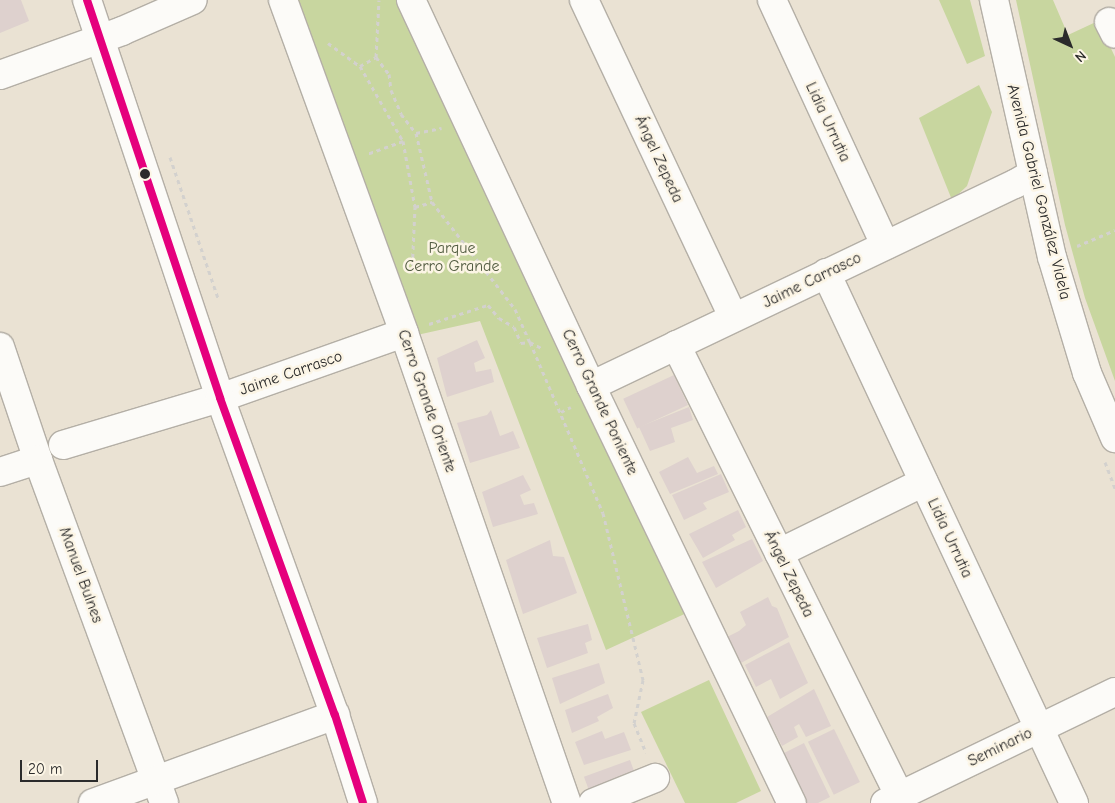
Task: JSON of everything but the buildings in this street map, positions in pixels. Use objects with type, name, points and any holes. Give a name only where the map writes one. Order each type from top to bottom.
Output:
[{"type":"street","points":[[87,0],[102,38],[220,398],[335,715],[363,803]]},
{"type":"street","points":[[0,75],[102,38],[193,0]]},
{"type":"street","name":"Cerro Grande Oriente","points":[[283,0],[404,333],[567,803]]},
{"type":"street","name":"Cerro Grande Poniente","points":[[411,0],[591,386],[792,803]]},
{"type":"street","name":"Ángel Zepeda","points":[[584,0],[733,317]]},
{"type":"street","name":"Lidia Urrutia","points":[[772,0],[885,245]]},
{"type":"street","name":"Avenida Gabriel González Videla","points":[[994,0],[1052,257],[1087,373],[1115,438]]},
{"type":"street","name":"Jaime Carrasco","points":[[591,386],[1015,184],[1032,173]]},
{"type":"street","name":"Lidia Urrutia","points":[[826,273],[1074,803]]},
{"type":"street","name":"Jaime Carrasco","points":[[63,446],[220,398],[404,333]]},
{"type":"street","name":"Ángel Zepeda","points":[[676,345],[896,801]]},
{"type":"street","name":"Manuel Bulnes","points":[[0,347],[38,460],[160,792]]},
{"type":"street","points":[[0,472],[38,460]]},
{"type":"street","points":[[778,553],[924,482]]},
{"type":"street","name":"Seminario","points":[[896,801],[1115,692]]},
{"type":"street","points":[[93,803],[160,792],[335,715]]},
{"type":"street","points":[[593,803],[655,778]]},
{"type":"path","points":[[379,0],[376,57],[389,74],[391,90],[401,114],[416,133],[432,202],[516,309],[603,513],[643,680],[634,722],[655,778]]},
{"type":"path","points":[[322,38],[360,66],[403,142],[415,207],[412,275]]},
{"type":"path","points":[[360,66],[376,57]]},
{"type":"path","points":[[416,133],[468,123]]},
{"type":"path","points":[[362,156],[403,142]]},
{"type":"path","points":[[415,207],[432,202]]},
{"type":"path","points":[[1052,257],[1115,230]]},
{"type":"path","points":[[404,333],[409,323],[426,325],[488,304],[498,318],[514,327],[521,343],[530,342]]},
{"type":"green space","name":"Parque Cerro Grande","points":[[292,0],[409,0],[691,611],[606,650],[480,321],[417,335]]},
{"type":"green space","points":[[939,0],[970,0],[985,56],[967,64]]},
{"type":"green space","points":[[1016,0],[1053,0],[1068,35],[1098,21],[1115,57],[1115,381],[1085,298],[1065,225]]},
{"type":"green space","points":[[979,85],[992,112],[967,186],[952,200],[919,118]]},
{"type":"green space","points":[[709,680],[761,791],[736,803],[685,803],[641,712]]},
{"type":"transit line","points":[[87,0],[220,398],[335,715],[363,803]]}]
